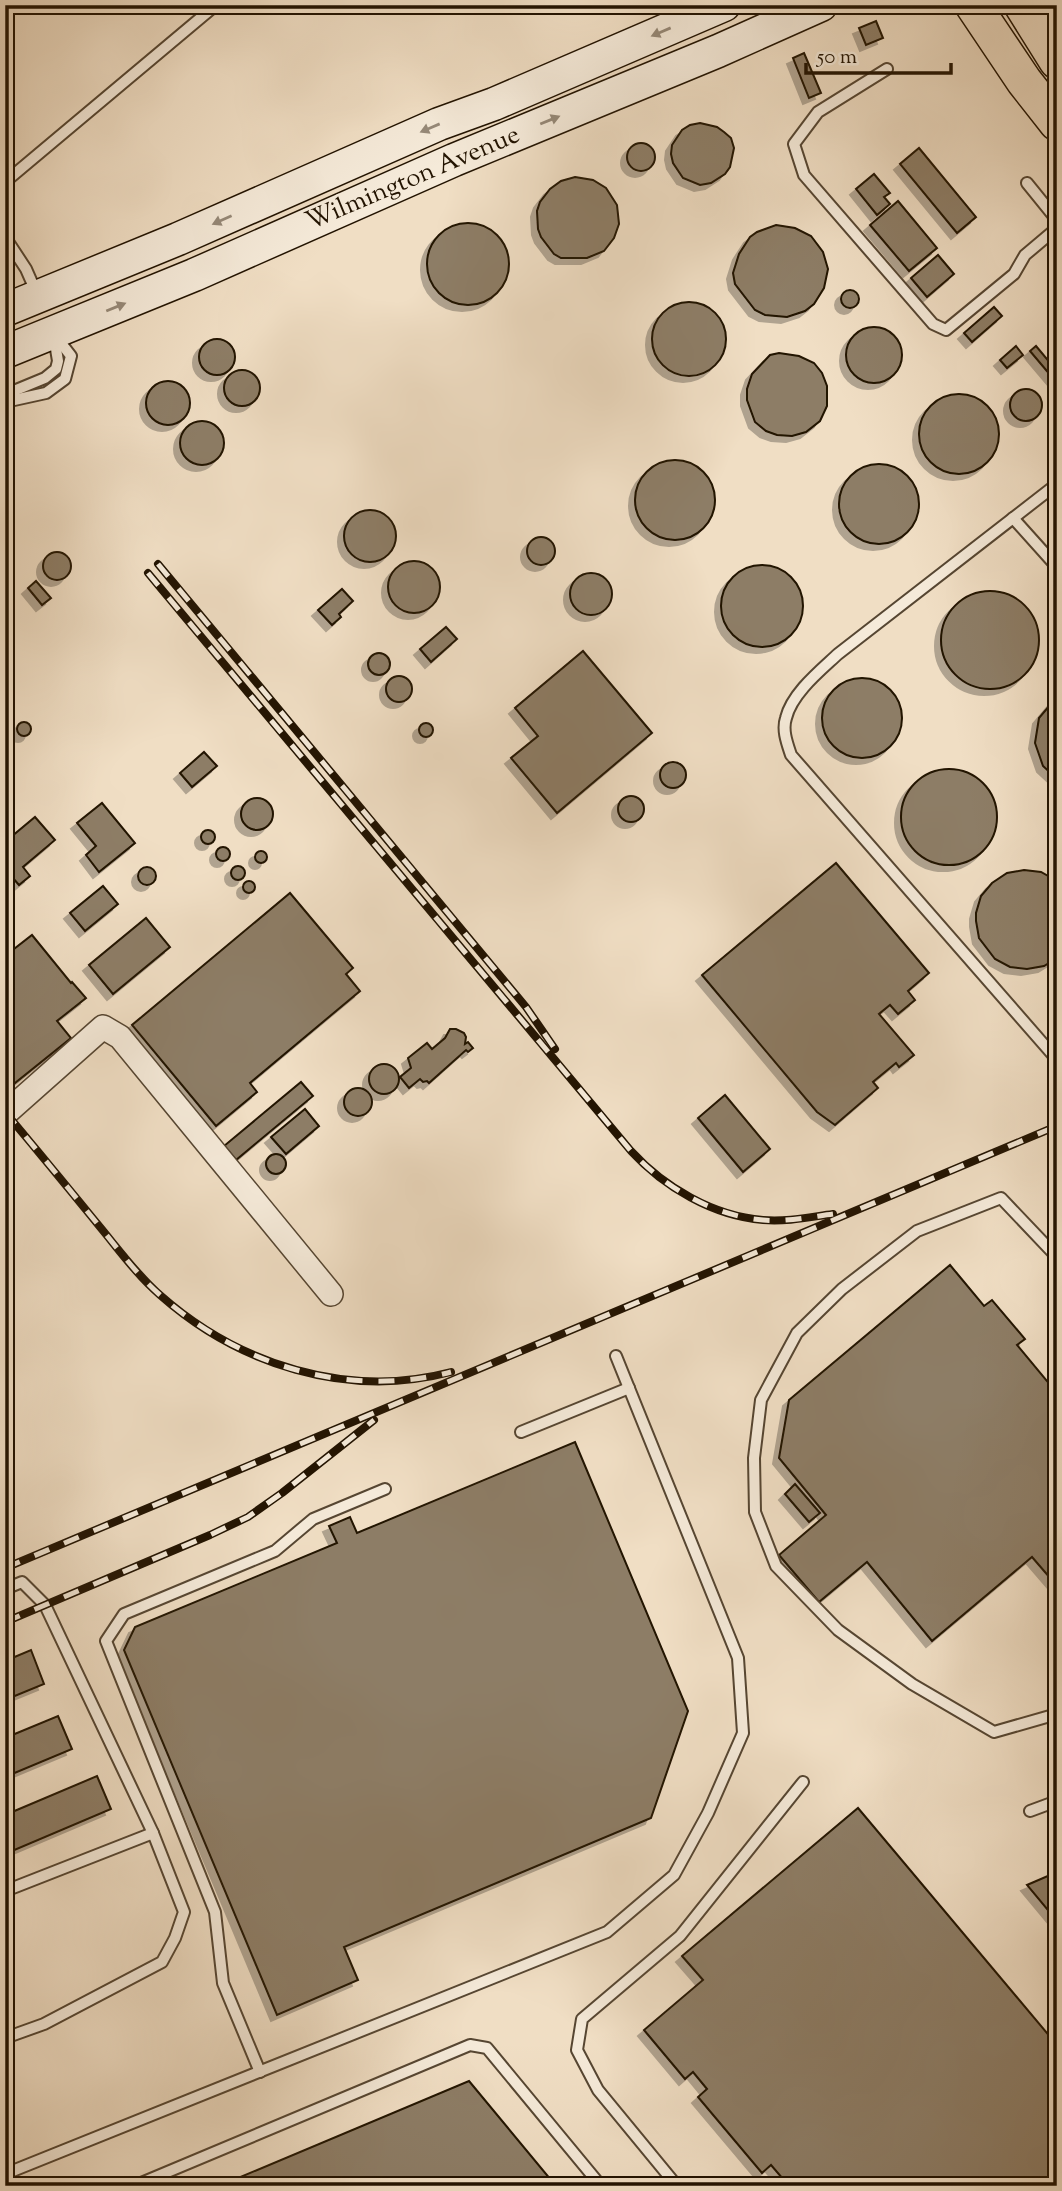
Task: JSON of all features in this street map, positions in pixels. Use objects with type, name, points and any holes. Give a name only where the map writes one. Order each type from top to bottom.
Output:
[{"type":"main road","name":"Wilmington Avenue","points":[[5,310],[178,239],[439,124],[494,104],[724,5]]},
{"type":"main road","name":"Wilmington Avenue","points":[[5,352],[194,275],[454,160],[718,51],[821,5]]},
{"type":"main road","points":[[973,5],[1024,81],[1057,122]]},
{"type":"main road","points":[[1022,5],[1057,61]]},
{"type":"main road","points":[[38,296],[53,332]]},
{"type":"street","points":[[5,1114],[103,1027],[120,1037],[331,1294]]},
{"type":"lane","points":[[5,182],[216,5]]},
{"type":"lane","points":[[887,69],[818,112],[794,144],[804,175],[933,324],[946,330],[1014,274],[1024,255],[1057,228]]},
{"type":"lane","points":[[1027,183],[1057,220]]},
{"type":"lane","points":[[5,237],[26,269],[38,296]]},
{"type":"lane","points":[[6,401],[47,393],[65,379],[71,356],[53,332]]},
{"type":"lane","points":[[1057,484],[838,654],[811,680],[792,705],[786,718],[785,737],[791,755],[1057,1057]]},
{"type":"lane","points":[[1013,518],[1057,567]]},
{"type":"lane","points":[[1057,1257],[1001,1198],[917,1231],[842,1289],[797,1333],[761,1400],[754,1458],[755,1511],[776,1566],[838,1630],[912,1684],[994,1732],[1057,1714]]},
{"type":"lane","points":[[5,2174],[607,1932],[674,1875],[703,1824],[743,1733],[738,1658],[616,1356]]},
{"type":"lane","points":[[522,1432],[629,1388]]},
{"type":"lane","points":[[260,2072],[223,1983],[215,1912],[106,1641],[124,1614],[275,1550],[313,1519],[385,1489]]},
{"type":"lane","points":[[5,1589],[22,1582],[45,1605],[153,1833],[184,1912],[175,1938],[162,1962],[44,2024],[5,2038]]},
{"type":"lane","points":[[677,2186],[598,2090],[577,2050],[582,2019],[680,1936],[803,1782]]},
{"type":"lane","points":[[1030,1811],[1057,1801]]},
{"type":"lane","points":[[5,1891],[153,1833]]},
{"type":"lane","points":[[134,2186],[470,2045],[487,2048],[601,2186]]},
{"type":"building","points":[[876,21],[883,38],[866,45],[859,28]]},
{"type":"building","points":[[804,53],[821,93],[809,98],[793,58]]},
{"type":"building","points":[[700,123],[717,127],[724,132],[731,138],[734,148],[730,167],[725,174],[711,183],[700,185],[683,178],[673,163],[671,154],[672,145],[682,130]]},
{"type":"building","points":[[641,143],[651,147],[655,157],[651,167],[641,171],[631,167],[627,157],[631,147]]},
{"type":"building","points":[[919,148],[976,217],[957,233],[900,164]]},
{"type":"building","points":[[874,174],[890,193],[884,197],[890,204],[877,215],[856,189]]},
{"type":"building","points":[[575,177],[593,180],[606,188],[617,205],[619,224],[614,238],[604,251],[587,258],[561,258],[554,254],[541,237],[537,211],[550,189],[561,181]]},
{"type":"building","points":[[898,201],[937,248],[909,271],[870,225]]},
{"type":"building","points":[[468,223],[484,226],[497,235],[506,248],[509,264],[506,280],[497,293],[484,302],[468,305],[452,302],[439,293],[430,280],[427,264],[430,248],[439,235],[452,226]]},
{"type":"building","points":[[776,225],[795,228],[811,236],[823,252],[828,269],[824,288],[814,304],[805,311],[787,317],[765,315],[755,310],[735,284],[733,273],[739,254],[750,237]]},
{"type":"building","points":[[938,255],[954,274],[927,297],[911,278]]},
{"type":"building","points":[[850,290],[856,293],[859,299],[856,305],[850,308],[844,305],[841,299],[844,293]]},
{"type":"building","points":[[682,302],[696,302],[710,308],[720,318],[726,339],[720,360],[710,370],[696,376],[682,376],[668,370],[658,360],[652,346],[652,332],[658,318],[668,308]]},
{"type":"building","points":[[994,307],[1002,316],[972,342],[964,333]]},
{"type":"building","points":[[868,327],[880,327],[894,335],[902,349],[900,366],[894,375],[880,383],[868,383],[851,371],[846,361],[846,349],[858,332]]},
{"type":"building","points":[[217,339],[230,344],[235,357],[230,370],[217,375],[204,370],[199,357],[204,344]]},
{"type":"building","points":[[1016,346],[1023,355],[1007,368],[1000,360]]},
{"type":"building","points":[[1036,346],[1057,371],[1057,383],[1030,351]]},
{"type":"building","points":[[779,353],[799,356],[814,363],[827,386],[827,406],[820,421],[806,432],[792,436],[766,431],[755,422],[747,400],[752,374],[770,355]]},
{"type":"building","points":[[242,370],[255,375],[260,388],[255,401],[242,406],[229,401],[224,388],[229,375]]},
{"type":"building","points":[[168,381],[183,388],[190,403],[183,418],[168,425],[153,418],[146,403],[153,388]]},
{"type":"building","points":[[1026,389],[1037,394],[1042,405],[1037,416],[1026,421],[1015,416],[1010,405],[1015,394]]},
{"type":"building","points":[[959,394],[974,397],[987,406],[996,419],[999,434],[996,449],[987,462],[974,471],[959,474],[944,471],[931,462],[922,449],[919,434],[922,419],[931,406],[944,397]]},
{"type":"building","points":[[202,421],[217,428],[224,443],[217,458],[202,465],[187,458],[180,443],[187,428]]},
{"type":"building","points":[[675,460],[690,463],[703,472],[712,485],[715,500],[712,515],[703,528],[690,537],[675,540],[660,537],[647,528],[638,515],[635,500],[638,485],[647,472],[660,463]]},
{"type":"building","points":[[879,464],[894,467],[907,476],[916,489],[919,504],[916,519],[907,532],[894,541],[879,544],[864,541],[851,532],[842,519],[839,504],[842,489],[851,476],[864,467]]},
{"type":"building","points":[[370,510],[389,517],[396,536],[389,555],[370,562],[351,555],[344,536],[351,517]]},
{"type":"building","points":[[541,537],[551,541],[555,551],[551,561],[541,565],[531,561],[527,551],[531,541]]},
{"type":"building","points":[[57,552],[67,556],[71,566],[67,576],[57,580],[47,576],[43,566],[47,556]]},
{"type":"building","points":[[414,561],[424,563],[432,569],[438,577],[438,597],[432,605],[424,611],[414,613],[404,611],[396,605],[390,597],[388,587],[390,577],[396,569],[404,563]]},
{"type":"building","points":[[762,565],[778,569],[791,577],[799,590],[803,606],[799,622],[791,635],[778,643],[762,647],[746,643],[733,635],[725,622],[721,606],[725,590],[733,577],[746,569]]},
{"type":"building","points":[[591,573],[606,579],[612,594],[606,609],[591,615],[576,609],[570,594],[576,579]]},
{"type":"building","points":[[36,581],[51,598],[42,605],[28,588]]},
{"type":"building","points":[[342,589],[353,601],[332,625],[318,610]]},
{"type":"building","points":[[990,591],[1009,595],[1025,605],[1035,621],[1039,640],[1035,659],[1025,675],[1009,685],[990,689],[971,685],[955,675],[945,659],[941,640],[945,621],[955,605],[971,595]]},
{"type":"building","points":[[446,627],[457,639],[431,662],[420,649]]},
{"type":"building","points":[[583,651],[652,733],[557,813],[511,758],[538,736],[515,708]]},
{"type":"building","points":[[379,653],[387,656],[390,664],[387,672],[379,675],[371,672],[368,664],[371,656]]},
{"type":"building","points":[[399,676],[408,680],[412,689],[408,698],[399,702],[390,698],[386,689],[390,680]]},
{"type":"building","points":[[862,678],[877,681],[890,690],[899,703],[902,718],[899,733],[890,746],[877,755],[862,758],[847,755],[834,746],[825,733],[822,718],[825,703],[834,690],[847,681]]},
{"type":"building","points":[[1055,699],[1057,779],[1043,766],[1035,743],[1039,718]]},
{"type":"building","points":[[24,722],[29,724],[29,734],[24,736],[19,734],[17,729],[19,724]]},
{"type":"building","points":[[426,723],[431,725],[431,735],[426,737],[421,735],[419,730],[421,725]]},
{"type":"building","points":[[204,752],[217,766],[192,787],[180,773]]},
{"type":"building","points":[[673,762],[682,766],[686,775],[682,784],[673,788],[664,784],[660,775],[664,766]]},
{"type":"building","points":[[940,769],[958,769],[976,777],[989,790],[997,808],[994,836],[976,857],[958,865],[940,865],[922,857],[909,844],[901,826],[901,808],[909,790],[922,777]]},
{"type":"building","points":[[631,796],[640,800],[644,809],[640,818],[631,822],[622,818],[618,809],[622,800]]},
{"type":"building","points":[[257,798],[268,803],[273,814],[268,825],[257,830],[246,825],[241,814],[246,803]]},
{"type":"building","points":[[102,803],[135,843],[99,872],[86,855],[96,846],[77,823]]},
{"type":"building","points":[[35,817],[55,840],[23,867],[30,876],[19,885],[5,869],[5,842]]},
{"type":"building","points":[[205,830],[211,830],[215,837],[211,844],[205,844],[201,840],[201,834]]},
{"type":"building","points":[[220,847],[226,847],[230,854],[226,861],[220,861],[216,857],[216,851]]},
{"type":"building","points":[[261,851],[267,857],[261,863],[255,857]]},
{"type":"building","points":[[836,863],[929,973],[908,991],[915,1000],[898,1014],[890,1005],[879,1014],[914,1055],[899,1067],[896,1063],[873,1082],[878,1088],[835,1125],[817,1112],[702,975]]},
{"type":"building","points":[[235,866],[241,866],[245,873],[241,880],[235,880],[231,876],[231,870]]},
{"type":"building","points":[[147,867],[153,870],[156,876],[153,882],[147,885],[141,882],[138,876],[141,870]]},
{"type":"building","points":[[1024,870],[1041,872],[1057,881],[1057,958],[1044,966],[1027,969],[1010,967],[995,959],[979,938],[976,921],[981,896],[992,883],[1007,873]]},
{"type":"building","points":[[249,881],[255,887],[249,893],[243,887]]},
{"type":"building","points":[[103,886],[118,904],[85,931],[70,913]]},
{"type":"building","points":[[290,893],[353,968],[346,974],[360,991],[250,1083],[257,1092],[216,1126],[132,1025]]},
{"type":"building","points":[[146,918],[170,947],[113,994],[89,965]]},
{"type":"building","points":[[32,935],[86,998],[57,1021],[71,1038],[10,1087],[5,1081],[5,956]]},
{"type":"building","points":[[450,1029],[464,1033],[465,1044],[468,1042],[473,1048],[468,1052],[466,1050],[429,1083],[420,1079],[409,1088],[400,1077],[411,1068],[408,1058],[427,1043],[432,1049],[445,1038]]},
{"type":"building","points":[[384,1064],[394,1069],[399,1079],[394,1089],[384,1094],[374,1089],[369,1079],[374,1069]]},
{"type":"building","points":[[301,1082],[313,1096],[236,1160],[224,1146]]},
{"type":"building","points":[[358,1088],[368,1092],[372,1102],[368,1112],[358,1116],[348,1112],[344,1102],[348,1092]]},
{"type":"building","points":[[725,1095],[770,1149],[743,1172],[698,1118]]},
{"type":"building","points":[[305,1109],[319,1126],[286,1154],[271,1137]]},
{"type":"building","points":[[276,1154],[283,1157],[286,1164],[283,1171],[276,1174],[269,1171],[266,1164],[269,1157]]},
{"type":"building","points":[[950,1265],[984,1306],[992,1300],[1025,1339],[1017,1345],[1057,1393],[1057,1586],[1032,1557],[932,1641],[867,1562],[819,1602],[779,1555],[826,1515],[779,1458],[789,1400]]},
{"type":"building","points":[[575,1442],[688,1711],[651,1818],[344,1947],[358,1980],[277,2015],[124,1650],[135,1627],[337,1543],[329,1526],[350,1517],[357,1533]]},
{"type":"building","points":[[795,1484],[820,1513],[809,1522],[785,1494]]},
{"type":"building","points":[[31,1650],[44,1684],[5,1700],[5,1661]]},
{"type":"building","points":[[58,1716],[72,1749],[5,1777],[5,1738]]},
{"type":"building","points":[[97,1776],[111,1809],[5,1854],[5,1815]]},
{"type":"building","points":[[858,1808],[1057,2045],[1057,2186],[789,2186],[771,2165],[762,2173],[698,2097],[707,2089],[693,2072],[685,2079],[644,2030],[703,1980],[682,1956]]},
{"type":"building","points":[[1057,1872],[1057,1921],[1027,1885]]},
{"type":"building","points":[[469,2081],[556,2186],[219,2186]]},
{"type":"railway","points":[[158,564],[526,1007],[555,1049]]},
{"type":"railway","points":[[148,573],[644,1164],[674,1188],[726,1213],[763,1220],[833,1214]]},
{"type":"railway","points":[[5,1112],[144,1279],[191,1320],[224,1340],[259,1357],[296,1370],[334,1378],[373,1381],[412,1379],[451,1372]]},
{"type":"railway","points":[[5,1568],[1057,1126]]},
{"type":"railway","points":[[5,1622],[248,1517],[374,1420]]}]
